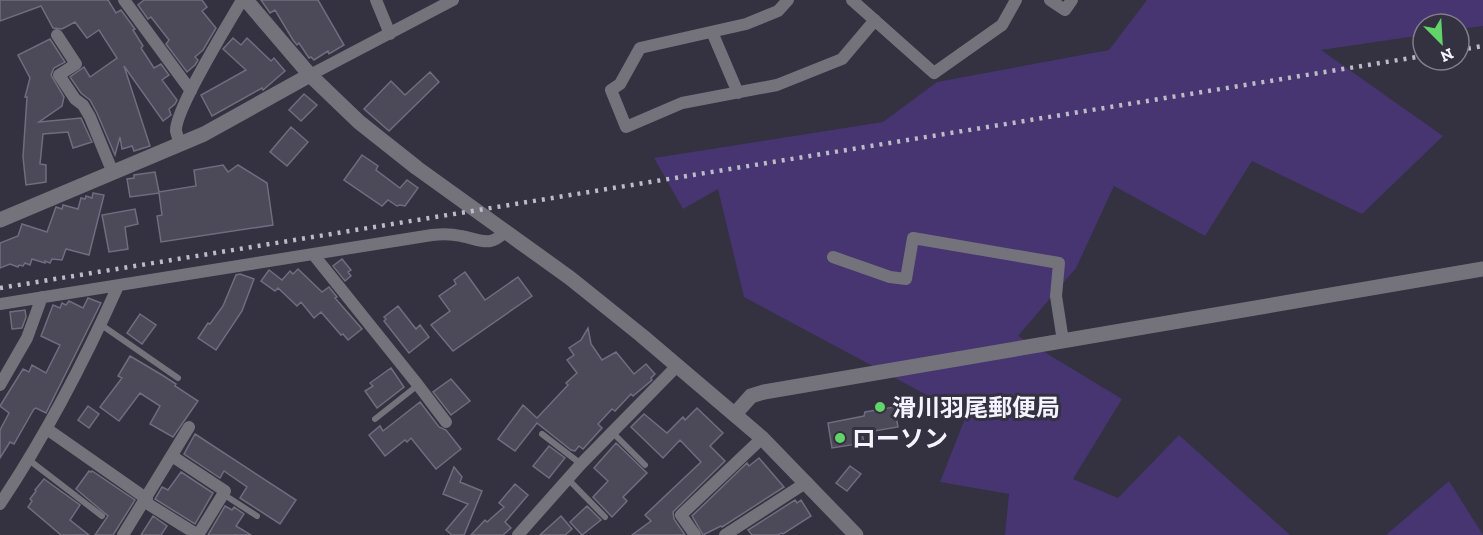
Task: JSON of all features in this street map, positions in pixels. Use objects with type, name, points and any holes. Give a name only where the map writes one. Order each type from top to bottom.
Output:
[{"type":"street","points":[[124,0],[191,91]]},
{"type":"street","points":[[180,145],[176,130],[182,110],[244,0],[310,75],[379,139],[570,278],[735,414],[807,482],[856,535]]},
{"type":"street","points":[[376,0],[390,34]]},
{"type":"street","points":[[0,220],[212,130],[310,75],[453,0]]},
{"type":"street","points":[[788,0],[778,11],[746,24],[640,48],[620,84],[611,90],[626,127],[682,103],[777,85],[842,59],[875,20]]},
{"type":"street","points":[[852,0],[934,73],[1002,25],[1016,0]]},
{"type":"street","points":[[1050,0],[1065,10],[1072,0]]},
{"type":"street","points":[[712,32],[738,93]]},
{"type":"street","points":[[57,35],[76,64],[59,75],[90,117],[113,173]]},
{"type":"street","points":[[0,304],[432,235],[454,234],[488,242],[506,231]]},
{"type":"street","points":[[833,257],[890,277],[906,279],[913,238],[1059,263],[1056,296],[1063,341]]},
{"type":"street","points":[[313,254],[446,422]]},
{"type":"street","points":[[735,414],[751,396],[764,392],[1483,269]]},
{"type":"street","points":[[0,504],[47,429],[118,286]]},
{"type":"street","points":[[0,385],[27,338],[42,297]]},
{"type":"street","points":[[520,534],[581,464],[677,366]]},
{"type":"street","points":[[123,535],[189,427]]},
{"type":"street","points":[[47,429],[198,535],[225,491],[172,456]]},
{"type":"street","points":[[695,535],[681,515],[762,438]]},
{"type":"street","points":[[725,535],[807,482]]},
{"type":"lane","points":[[100,324],[178,378]]},
{"type":"lane","points":[[375,419],[418,385]]},
{"type":"lane","points":[[612,432],[645,465]]},
{"type":"lane","points":[[542,434],[581,464]]},
{"type":"lane","points":[[29,460],[102,516]]},
{"type":"lane","points":[[568,478],[605,518]]},
{"type":"lane","points":[[223,494],[257,516]]},
{"type":"shaded area","points":[[1147,0],[1483,0],[1483,26],[1471,28],[1471,12],[1411,12],[1411,37],[1321,50],[1443,136],[1362,214],[1252,161],[1205,236],[1114,186],[1076,268],[1018,336],[1122,399],[1073,479],[1118,498],[1179,435],[1290,535],[1005,535],[1009,494],[940,482],[966,416],[744,297],[718,189],[683,209],[654,158],[883,122],[937,82],[1109,50]]},
{"type":"shaded area","points":[[1449,481],[1483,535],[1386,535]]},
{"type":"building","points":[[0,0],[108,0],[116,13],[121,10],[135,29],[133,30],[143,46],[141,48],[154,68],[161,64],[169,75],[162,80],[177,100],[169,109],[171,115],[163,121],[124,66],[150,146],[134,151],[132,146],[122,149],[120,137],[115,155],[90,100],[81,93],[70,77],[84,67],[90,77],[117,58],[99,30],[87,38],[75,22],[62,29],[53,28],[41,6],[0,21]]},
{"type":"building","points":[[144,0],[202,0],[207,7],[202,11],[216,28],[203,50],[195,57],[198,60],[195,65],[187,72],[166,44],[169,40],[138,5]]},
{"type":"building","points":[[261,0],[318,0],[344,45],[314,60],[309,58],[299,43],[297,45],[293,40],[275,10],[270,13]]},
{"type":"building","points":[[233,38],[241,45],[247,38],[271,61],[274,58],[285,71],[263,90],[262,88],[212,116],[201,95],[246,70],[223,49]]},
{"type":"building","points":[[50,39],[65,62],[54,68],[51,75],[64,97],[62,106],[39,122],[81,118],[92,142],[73,148],[68,132],[43,134],[40,164],[46,165],[46,182],[26,185],[23,157],[27,97],[25,97],[30,78],[18,55]]},
{"type":"building","points":[[430,72],[439,82],[389,131],[364,109],[391,81],[405,95]]},
{"type":"building","points":[[304,94],[317,105],[301,121],[289,110]]},
{"type":"building","points":[[291,127],[308,142],[287,166],[270,152]]},
{"type":"building","points":[[362,155],[378,166],[376,170],[400,188],[407,180],[418,188],[405,206],[397,206],[388,200],[382,206],[344,180]]},
{"type":"building","points":[[223,165],[228,172],[238,165],[267,183],[273,225],[161,242],[157,216],[162,215],[159,193],[130,197],[127,179],[134,178],[134,175],[155,172],[159,192],[196,186],[194,170]]},
{"type":"building","points":[[93,193],[104,195],[89,255],[66,249],[62,260],[52,259],[50,263],[45,261],[45,263],[32,259],[30,265],[25,263],[18,267],[10,264],[0,268],[0,243],[18,236],[22,224],[47,232],[56,207],[62,209],[63,205],[78,209],[81,198],[85,199],[86,196],[92,198]]},
{"type":"building","points":[[135,209],[138,224],[125,227],[128,249],[109,252],[102,215]]},
{"type":"building","points":[[342,259],[351,270],[348,272],[351,276],[345,281],[333,266]]},
{"type":"building","points":[[298,269],[322,292],[329,287],[337,297],[335,298],[362,329],[348,340],[321,312],[314,318],[301,302],[297,306],[278,288],[275,291],[261,281],[269,270],[282,280],[290,271],[293,274]]},
{"type":"building","points":[[465,272],[485,300],[518,277],[532,296],[453,351],[431,325],[450,311],[439,296],[456,284],[454,280]]},
{"type":"building","points":[[240,274],[254,279],[242,311],[216,350],[198,338],[223,306],[236,275]]},
{"type":"building","points":[[88,298],[101,303],[46,413],[34,409],[14,444],[10,442],[0,458],[0,430],[9,413],[0,406],[23,369],[29,372],[32,365],[46,373],[60,345],[41,336],[53,305],[60,308],[62,303],[66,305],[69,301],[83,308]]},
{"type":"building","points":[[398,306],[416,329],[420,325],[429,337],[409,353],[384,321],[386,319],[384,317]]},
{"type":"building","points":[[25,310],[26,317],[22,328],[12,329],[10,312]]},
{"type":"building","points":[[140,314],[156,325],[142,344],[127,333]]},
{"type":"building","points":[[588,328],[591,344],[602,360],[616,352],[634,374],[646,364],[655,374],[652,380],[633,396],[631,394],[615,411],[612,409],[598,424],[602,428],[583,449],[579,446],[575,451],[571,450],[537,423],[515,451],[498,439],[523,405],[537,418],[568,385],[566,383],[577,373],[567,360],[574,355],[569,348],[581,340]]},
{"type":"building","points":[[130,356],[176,384],[175,386],[198,401],[173,437],[150,424],[160,406],[140,393],[119,421],[100,407],[122,378],[118,376]]},
{"type":"building","points":[[391,368],[404,387],[377,408],[365,391],[373,386],[370,383]]},
{"type":"building","points":[[451,379],[470,401],[451,415],[433,392]]},
{"type":"building","points":[[420,402],[439,427],[446,430],[461,449],[436,469],[411,438],[385,456],[369,435],[380,426],[383,431]]},
{"type":"building","points":[[88,406],[99,414],[89,428],[78,420]]},
{"type":"building","points":[[894,407],[898,427],[862,433],[864,443],[832,448],[828,423],[864,416],[865,412]]},
{"type":"building","points":[[697,408],[723,433],[710,446],[725,461],[673,512],[674,519],[685,535],[632,535],[651,521],[645,515],[701,462],[680,440],[663,458],[631,427],[644,414],[667,433],[683,417],[685,420]]},
{"type":"building","points":[[195,434],[296,500],[280,524],[240,498],[247,487],[224,471],[220,478],[184,454]]},
{"type":"building","points":[[616,443],[647,473],[623,497],[627,501],[612,517],[593,497],[608,481],[594,468]]},
{"type":"building","points":[[549,446],[565,458],[549,478],[533,466]]},
{"type":"building","points":[[759,458],[784,487],[722,527],[703,535],[692,516],[747,463],[749,466]]},
{"type":"building","points":[[850,466],[861,474],[847,491],[836,483]]},
{"type":"building","points":[[454,467],[462,477],[460,482],[482,491],[464,535],[452,535],[446,530],[468,504],[443,494]]},
{"type":"building","points":[[89,471],[135,500],[113,535],[95,535],[108,516],[76,489]]},
{"type":"building","points":[[181,472],[213,493],[195,524],[155,499],[162,487],[168,490]]},
{"type":"building","points":[[44,479],[80,505],[70,520],[89,535],[61,535],[28,507],[35,490]]},
{"type":"building","points":[[515,484],[528,495],[505,522],[511,528],[503,535],[471,535],[485,520],[487,522],[504,507],[499,503]]},
{"type":"building","points":[[795,500],[797,503],[801,500],[811,516],[783,534],[752,535],[748,530]]},
{"type":"building","points":[[225,506],[232,510],[234,507],[244,514],[236,526],[251,535],[208,535]]},
{"type":"building","points":[[587,506],[601,520],[582,535],[570,522]]},
{"type":"building","points":[[153,516],[167,526],[161,535],[141,535]]},
{"type":"building","points":[[561,516],[572,529],[565,535],[540,535]]},
{"type":"railway","points":[[1471,48],[1483,46]]},
{"type":"railway","points":[[0,288],[1411,58]]},
{"type":"place","name":"滑川羽尾郵便局","points":[[880,407]]},
{"type":"place","name":"ローソン","points":[[840,438]]}]
